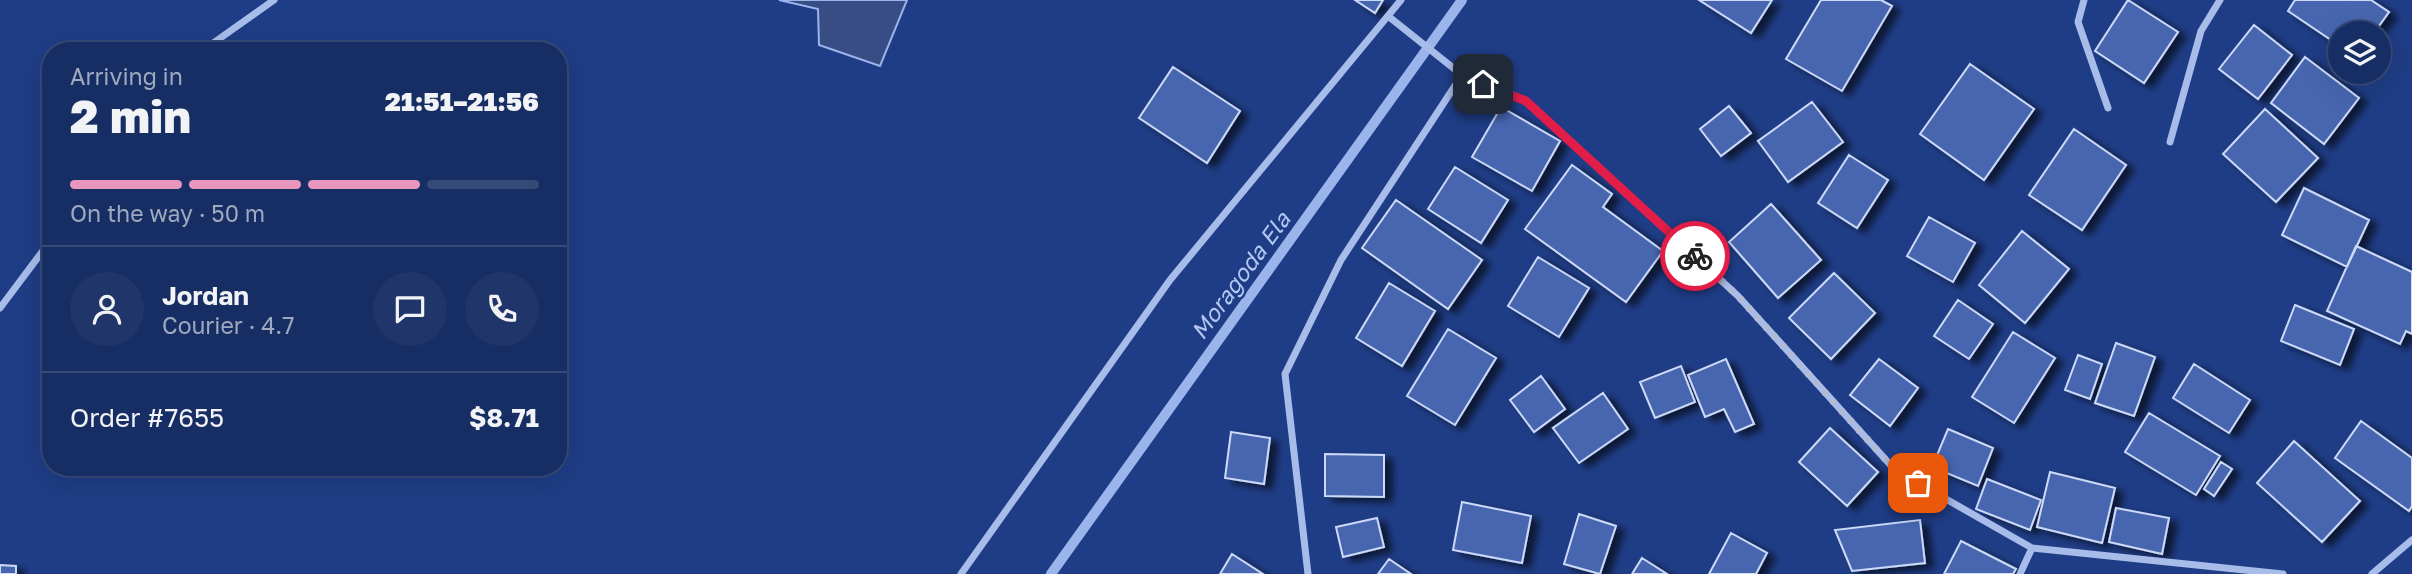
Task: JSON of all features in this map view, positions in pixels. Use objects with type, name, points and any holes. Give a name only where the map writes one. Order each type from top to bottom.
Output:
[{"type":"street","points":[[215,42],[274,0]]},
{"type":"street","points":[[961,574],[1170,280],[1401,0]]},
{"type":"street","points":[[2084,0],[2078,22],[2108,107]]},
{"type":"street","points":[[2170,142],[2201,31],[2220,0]]},
{"type":"street","points":[[1388,16],[1462,75],[1526,101],[1738,296],[1895,470],[2032,548],[2283,574]]},
{"type":"street","points":[[1308,574],[1285,374],[1341,260],[1462,75]]},
{"type":"street","points":[[0,308],[42,252]]},
{"type":"street","points":[[2372,574],[2412,540]]},
{"type":"street","points":[[2020,574],[2032,548]]},
{"type":"water","points":[[779,0],[907,0],[880,66],[819,45],[818,9]]},
{"type":"building","points":[[1355,0],[1383,0],[1375,13]]},
{"type":"building","points":[[1699,0],[1772,0],[1751,33]]},
{"type":"building","points":[[1821,0],[1881,0],[1892,6],[1842,91],[1786,59]]},
{"type":"building","points":[[2128,0],[2178,32],[2144,83],[2095,51]]},
{"type":"building","points":[[2295,0],[2371,0],[2389,12],[2383,21],[2328,21],[2328,38],[2288,11]]},
{"type":"building","points":[[2254,25],[2292,55],[2258,99],[2219,69]]},
{"type":"building","points":[[2305,57],[2328,74],[2328,84],[2341,84],[2359,98],[2324,144],[2271,103]]},
{"type":"building","points":[[1970,64],[2034,109],[1984,180],[1920,134]]},
{"type":"building","points":[[1173,67],[1240,111],[1207,163],[1139,118]]},
{"type":"building","points":[[1812,102],[1843,142],[1788,182],[1758,141]]},
{"type":"building","points":[[1729,106],[1751,133],[1721,156],[1700,129]]},
{"type":"building","points":[[1501,107],[1560,141],[1532,191],[1472,157]]},
{"type":"building","points":[[2265,109],[2318,158],[2276,202],[2223,154]]},
{"type":"building","points":[[2074,129],[2126,165],[2082,230],[2029,195]]},
{"type":"building","points":[[1849,155],[1888,180],[1857,228],[1818,203]]},
{"type":"building","points":[[1572,165],[1612,194],[1603,207],[1663,251],[1626,302],[1525,229]]},
{"type":"building","points":[[1455,167],[1508,200],[1481,243],[1428,209]]},
{"type":"building","points":[[2304,188],[2369,220],[2347,267],[2282,235]]},
{"type":"building","points":[[1396,200],[1482,260],[1448,309],[1362,248]]},
{"type":"building","points":[[1771,204],[1821,260],[1778,298],[1729,242]]},
{"type":"building","points":[[1929,217],[1975,243],[1953,282],[1907,256]]},
{"type":"building","points":[[2022,231],[2069,269],[2025,323],[1979,285]]},
{"type":"building","points":[[2356,246],[2412,272],[2412,334],[2406,331],[2400,344],[2327,311]]},
{"type":"building","points":[[1538,257],[1589,288],[1559,337],[1508,306]]},
{"type":"building","points":[[1834,273],[1875,313],[1831,359],[1789,318]]},
{"type":"building","points":[[1389,283],[1435,311],[1402,366],[1356,338]]},
{"type":"building","points":[[1958,300],[1993,324],[1969,359],[1934,336]]},
{"type":"building","points":[[2295,305],[2354,329],[2340,365],[2281,341]]},
{"type":"building","points":[[1448,329],[1496,358],[1455,425],[1407,396]]},
{"type":"building","points":[[2013,332],[2055,358],[2014,423],[1972,397]]},
{"type":"building","points":[[2116,343],[2155,357],[2134,416],[2095,403]]},
{"type":"building","points":[[2078,355],[2102,364],[2090,399],[2065,390]]},
{"type":"building","points":[[1726,359],[1754,424],[1735,432],[1724,409],[1705,417],[1688,375]]},
{"type":"building","points":[[1879,359],[1918,388],[1890,426],[1850,395]]},
{"type":"building","points":[[2194,364],[2250,400],[2229,433],[2173,398]]},
{"type":"building","points":[[1681,366],[1695,402],[1655,418],[1640,382]]},
{"type":"building","points":[[1541,376],[1565,409],[1534,432],[1510,400]]},
{"type":"building","points":[[1603,393],[1628,429],[1579,463],[1553,428]]},
{"type":"building","points":[[2149,413],[2220,456],[2196,495],[2125,452]]},
{"type":"building","points":[[2361,421],[2412,458],[2412,506],[2409,511],[2335,458]]},
{"type":"building","points":[[1830,428],[1878,472],[1847,506],[1799,462]]},
{"type":"building","points":[[1948,429],[1993,448],[1978,486],[1932,467]]},
{"type":"building","points":[[1231,432],[1270,438],[1264,484],[1225,478]]},
{"type":"building","points":[[2294,441],[2360,501],[2322,542],[2257,483]]},
{"type":"building","points":[[1325,454],[1384,455],[1384,497],[1325,496]]},
{"type":"building","points":[[2221,462],[2232,469],[2214,496],[2204,489]]},
{"type":"building","points":[[2050,472],[2115,488],[2102,543],[2037,527]]},
{"type":"building","points":[[1987,479],[2041,500],[2030,530],[1976,509]]},
{"type":"building","points":[[1462,502],[1531,516],[1522,563],[1453,550]]},
{"type":"building","points":[[2116,508],[2169,518],[2162,554],[2109,542]]},
{"type":"building","points":[[1579,514],[1616,526],[1600,574],[1564,564]]},
{"type":"building","points":[[1377,518],[1384,547],[1343,557],[1336,527]]},
{"type":"building","points":[[1920,520],[1925,563],[1852,571],[1835,530]]},
{"type":"building","points":[[1731,533],[1767,553],[1756,574],[1709,574]]},
{"type":"building","points":[[1961,541],[2016,569],[2013,574],[1944,574]]},
{"type":"building","points":[[1232,554],[1263,574],[1220,574]]},
{"type":"building","points":[[1642,558],[1667,574],[1632,574]]},
{"type":"building","points":[[1389,559],[1411,574],[1378,574]]},
{"type":"building","points":[[0,565],[16,566],[16,574],[0,574]]},
{"type":"waterway","name":"Moragoda Ela","points":[[1051,574],[1462,0]]},
{"type":"way so far","points":[[1695,256],[1738,296],[1895,470],[1918,483]]},
{"type":"route","points":[[1483,84],[1526,101],[1695,256]]}]
